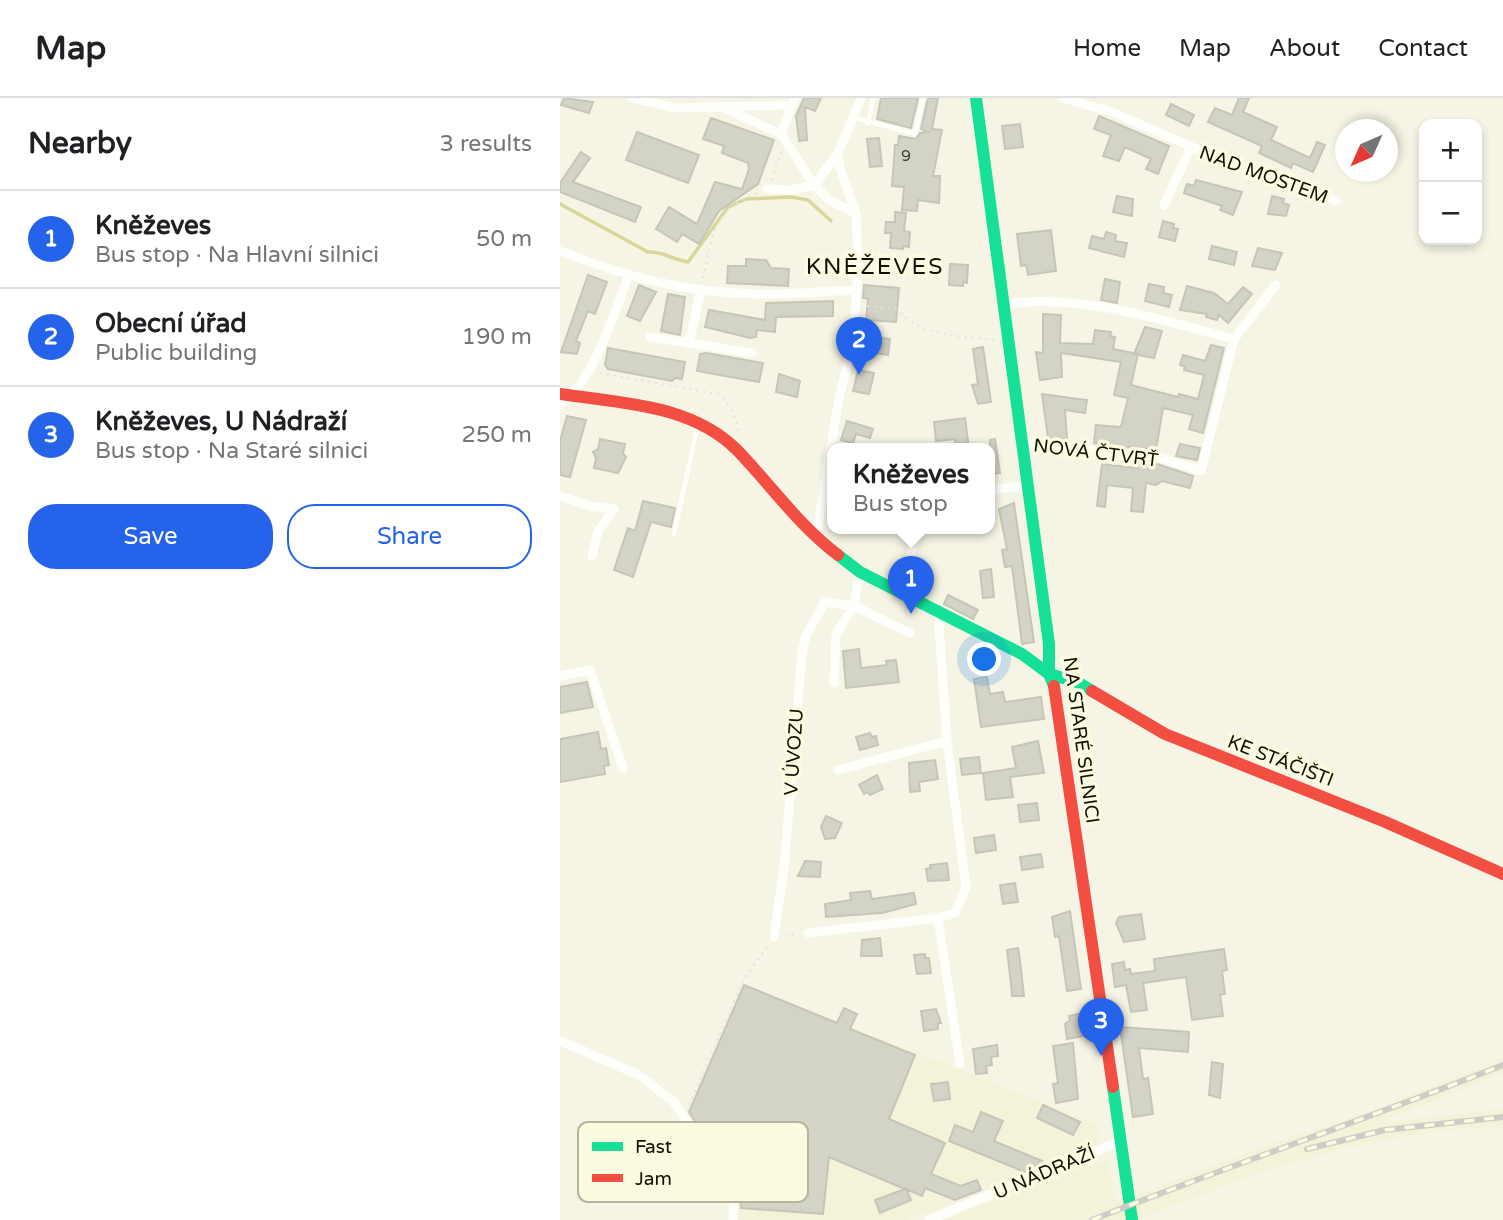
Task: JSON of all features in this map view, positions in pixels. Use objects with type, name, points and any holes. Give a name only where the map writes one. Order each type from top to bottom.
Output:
[{"type":"street","points":[[632,98],[676,107],[724,108],[793,102],[783,136]]},
{"type":"street","points":[[767,189],[790,190],[814,185],[838,153],[851,117],[862,98]]},
{"type":"street","name":"NA STARÉ SILNICI","points":[[976,98],[1049,644],[1049,674],[1057,692],[1132,1220]]},
{"type":"street","name":"NAD MOSTEM","points":[[1063,98],[1112,112],[1191,147],[1336,201]]},
{"type":"street","points":[[724,108],[783,136],[791,153],[814,185],[829,200],[856,214]]},
{"type":"street","name":"NAD MOSTEM","points":[[1164,205],[1191,147]]},
{"type":"street","points":[[832,443],[854,337],[856,214],[839,165],[838,153]]},
{"type":"street","points":[[560,248],[573,256],[628,277],[701,289],[760,295],[855,290]]},
{"type":"street","points":[[564,399],[590,369],[628,277]]},
{"type":"street","name":"NOVÁ ČTVRŤ","points":[[1022,443],[1158,457],[1201,471],[1234,339],[1276,285]]},
{"type":"street","points":[[689,344],[701,289]]},
{"type":"street","points":[[1004,304],[1056,302],[1142,316],[1234,339]]},
{"type":"street","points":[[650,337],[752,353]]},
{"type":"street","name":"KE STÁČIŠTI","points":[[564,399],[660,408],[698,423],[735,447],[816,539],[860,572],[1023,654],[1049,674],[1077,682],[1166,734],[1383,821],[1503,874]]},
{"type":"street","points":[[816,539],[827,471]]},
{"type":"street","points":[[995,489],[1028,485]]},
{"type":"street","points":[[560,496],[590,506],[614,509],[598,531],[592,556]]},
{"type":"street","points":[[903,594],[915,534]]},
{"type":"street","points":[[834,683],[836,634],[854,606],[860,572]]},
{"type":"street","name":"V ÚVOZU","points":[[774,937],[784,868],[796,695],[806,635],[825,602],[854,606]]},
{"type":"street","points":[[854,606],[910,634]]},
{"type":"street","points":[[808,933],[938,918],[955,913],[966,887],[947,741],[938,611]]},
{"type":"street","points":[[560,676],[590,670],[623,768]]},
{"type":"street","points":[[838,770],[947,741]]},
{"type":"street","points":[[938,918],[960,1063]]},
{"type":"street","points":[[560,1041],[639,1075],[674,1102],[687,1122]]},
{"type":"street","name":"U NÁDRAŽÍ","points":[[929,1220],[1120,1141]]},
{"type":"street","points":[[733,1220],[734,1202]]},
{"type":"lane","points":[[869,124],[873,98]]},
{"type":"lane","points":[[851,117],[869,124],[915,134],[923,98]]},
{"type":"lane","points":[[674,534],[698,423]]},
{"type":"path","points":[[701,289],[712,234],[726,209],[767,189],[783,136]]},
{"type":"path","points":[[854,305],[897,309],[907,321],[936,333],[1000,340],[1006,330]]},
{"type":"path","points":[[590,369],[718,394],[727,402],[738,422],[739,435],[735,447]]},
{"type":"path","points":[[684,1117],[742,983],[774,937],[808,933]]},
{"type":"shaded area","points":[[744,985],[1098,1124],[1097,1146],[908,1220],[737,1220],[739,1202],[808,1202],[808,1122],[690,1122],[687,1118]]},
{"type":"shaded area","points":[[1503,1058],[1503,1073],[1377,1123],[1503,1109],[1503,1126],[1429,1132],[1344,1148],[1252,1175],[1137,1220],[943,1220],[1107,1159],[1116,1203],[1259,1148],[1368,1112]]},
{"type":"building","points":[[564,98],[593,102],[589,113],[561,105]]},
{"type":"building","points":[[804,98],[821,98],[815,111],[805,107],[807,140],[799,141],[796,116]]},
{"type":"building","points":[[881,98],[918,98],[911,128],[877,119]]},
{"type":"building","points":[[928,98],[938,98],[932,129],[942,130],[933,176],[940,176],[939,203],[918,200],[917,211],[902,210],[904,187],[892,186],[895,145],[898,145],[899,136],[916,139],[920,133],[928,132],[921,129]]},
{"type":"building","points":[[1239,98],[1249,98],[1243,112],[1277,127],[1271,140],[1310,158],[1317,142],[1325,145],[1313,172],[1293,163],[1291,168],[1259,153],[1262,146],[1208,122],[1215,108],[1232,115]]},
{"type":"building","points":[[1171,104],[1194,115],[1189,126],[1166,115]]},
{"type":"building","points":[[1099,116],[1169,146],[1158,174],[1146,169],[1151,159],[1125,147],[1119,161],[1103,156],[1111,135],[1094,129]]},
{"type":"building","points":[[711,118],[774,140],[758,184],[719,211],[699,244],[682,234],[677,242],[656,229],[669,207],[697,224],[715,182],[742,189],[749,169],[748,163],[722,153],[724,146],[703,139]]},
{"type":"building","points":[[1020,124],[1023,147],[1005,149],[1002,126]]},
{"type":"building","points":[[637,132],[699,155],[688,183],[626,160]]},
{"type":"building","points":[[879,138],[882,166],[870,167],[867,139]]},
{"type":"building","points":[[581,152],[590,158],[573,182],[641,207],[635,222],[560,192],[560,183]]},
{"type":"building","points":[[1196,180],[1242,192],[1233,215],[1220,210],[1222,206],[1184,193],[1187,184],[1194,186]]},
{"type":"building","points":[[1117,196],[1133,199],[1132,216],[1113,212]]},
{"type":"building","points":[[1272,196],[1284,199],[1283,203],[1289,205],[1286,216],[1268,214]]},
{"type":"building","points":[[895,212],[906,213],[904,231],[910,232],[909,247],[903,246],[903,249],[890,248],[891,233],[885,233],[886,222],[895,222]]},
{"type":"building","points":[[1163,221],[1174,224],[1173,228],[1178,229],[1175,241],[1159,237]]},
{"type":"building","points":[[1051,230],[1056,271],[1028,275],[1026,265],[1021,266],[1017,234]]},
{"type":"building","points":[[1106,232],[1116,235],[1115,241],[1127,243],[1124,257],[1089,248],[1092,236],[1104,239]]},
{"type":"building","points":[[1212,246],[1237,252],[1234,265],[1209,259]]},
{"type":"building","points":[[1258,248],[1282,253],[1275,270],[1252,266]]},
{"type":"building","points":[[746,259],[766,260],[771,268],[789,269],[788,286],[727,283],[728,266],[746,266]]},
{"type":"building","points":[[950,264],[968,265],[967,283],[963,282],[963,286],[949,285]]},
{"type":"building","points":[[588,275],[607,282],[595,314],[588,311],[576,341],[580,343],[577,354],[561,352]]},
{"type":"building","points":[[1105,279],[1120,282],[1117,303],[1101,300]]},
{"type":"building","points":[[1149,284],[1164,287],[1163,293],[1172,295],[1169,307],[1145,301]]},
{"type":"building","points":[[639,285],[656,292],[640,321],[627,316]]},
{"type":"building","points":[[864,285],[899,288],[896,322],[866,320],[868,299],[863,298]]},
{"type":"building","points":[[1187,286],[1214,293],[1228,304],[1243,287],[1252,294],[1228,323],[1219,315],[1217,320],[1206,317],[1207,314],[1180,310]]},
{"type":"building","points":[[668,294],[685,297],[680,335],[661,331]]},
{"type":"building","points":[[833,301],[833,316],[776,317],[775,332],[757,330],[756,337],[750,338],[705,327],[709,310],[765,320],[766,303]]},
{"type":"building","points":[[1043,314],[1061,315],[1060,343],[1093,344],[1095,330],[1111,332],[1110,336],[1115,337],[1113,349],[1138,354],[1131,385],[1178,397],[1179,394],[1198,399],[1204,375],[1184,370],[1185,367],[1180,365],[1183,355],[1205,361],[1211,345],[1224,348],[1203,433],[1189,429],[1193,415],[1163,408],[1156,450],[1094,443],[1096,425],[1121,427],[1128,398],[1114,395],[1121,362],[1061,353],[1062,377],[1040,380],[1036,352],[1043,353]]},
{"type":"building","points":[[1145,327],[1162,331],[1154,358],[1134,354]]},
{"type":"building","points":[[864,336],[890,339],[888,355],[862,351]]},
{"type":"building","points":[[983,347],[991,402],[978,404],[972,385],[978,384],[973,349]]},
{"type":"building","points":[[608,348],[685,362],[682,379],[675,378],[672,381],[608,369],[605,365]]},
{"type":"building","points":[[700,354],[763,363],[759,382],[697,371]]},
{"type":"building","points":[[858,370],[874,373],[869,394],[853,391]]},
{"type":"building","points":[[779,374],[800,381],[797,397],[776,392]]},
{"type":"building","points":[[1042,394],[1087,400],[1085,413],[1065,410],[1067,440],[1048,438]]},
{"type":"building","points":[[567,416],[586,420],[570,477],[560,475],[560,441]]},
{"type":"building","points":[[965,418],[968,443],[955,443],[955,439],[936,441],[934,422]]},
{"type":"building","points":[[847,421],[873,429],[870,438],[856,434],[853,443],[841,440]]},
{"type":"building","points":[[600,439],[625,444],[623,453],[626,457],[618,473],[594,468],[596,458],[593,452],[598,449]]},
{"type":"building","points":[[995,439],[1000,473],[995,474],[995,443],[990,443],[990,440]]},
{"type":"building","points":[[1180,444],[1200,448],[1197,460],[1176,456]]},
{"type":"building","points":[[1137,462],[1157,464],[1193,476],[1190,488],[1162,481],[1156,485],[1146,483],[1143,512],[1131,511],[1133,488],[1107,485],[1105,507],[1097,506],[1102,464],[1136,468]]},
{"type":"building","points":[[643,501],[675,508],[671,527],[651,522],[633,577],[614,570],[628,528],[635,531]]},
{"type":"building","points":[[1014,503],[1034,642],[1022,644],[1012,566],[1005,567],[1002,550],[1007,549],[999,509]]},
{"type":"building","points":[[991,569],[994,597],[983,598],[980,571]]},
{"type":"building","points":[[948,595],[978,610],[973,619],[944,604]]},
{"type":"building","points":[[859,649],[861,668],[887,665],[886,661],[896,660],[899,682],[846,688],[843,651]]},
{"type":"building","points":[[987,677],[990,694],[1003,692],[1005,702],[1041,697],[1044,719],[981,727],[974,679]]},
{"type":"building","points":[[587,682],[593,707],[560,713],[560,687]]},
{"type":"building","points":[[598,732],[601,749],[606,748],[609,765],[604,766],[605,774],[560,782],[560,739]]},
{"type":"building","points":[[870,733],[872,737],[876,736],[878,745],[860,750],[856,737]]},
{"type":"building","points":[[1038,741],[1044,773],[1010,777],[1013,797],[986,800],[983,773],[1016,768],[1012,747]]},
{"type":"building","points":[[979,757],[981,773],[962,775],[960,759]]},
{"type":"building","points":[[935,760],[938,779],[919,782],[920,791],[910,792],[909,763]]},
{"type":"building","points":[[877,775],[883,789],[870,795],[868,792],[864,794],[859,785]]},
{"type":"building","points":[[1037,803],[1039,820],[1020,822],[1018,805]]},
{"type":"building","points":[[826,816],[842,823],[835,838],[825,839],[821,827]]},
{"type":"building","points":[[994,835],[996,850],[976,853],[974,838]]},
{"type":"building","points":[[1041,854],[1043,867],[1022,870],[1020,857]]},
{"type":"building","points":[[805,861],[821,862],[820,877],[798,876]]},
{"type":"building","points":[[947,863],[949,880],[928,881],[926,869],[931,868],[930,865]]},
{"type":"building","points":[[1015,883],[1018,902],[1003,904],[1000,885]]},
{"type":"building","points":[[870,891],[872,899],[914,893],[916,904],[882,913],[826,917],[825,904],[851,900],[850,893]]},
{"type":"building","points":[[1070,911],[1081,989],[1067,991],[1059,936],[1055,937],[1052,917]]},
{"type":"building","points":[[1141,914],[1145,939],[1124,942],[1116,923],[1119,917]]},
{"type":"building","points":[[880,938],[882,956],[861,956],[862,940]]},
{"type":"building","points":[[1018,948],[1024,996],[1012,996],[1007,950]]},
{"type":"building","points":[[1224,949],[1227,970],[1222,971],[1225,994],[1220,995],[1223,1016],[1192,1020],[1186,977],[1143,983],[1147,1010],[1131,1012],[1126,985],[1115,987],[1112,964],[1124,962],[1125,970],[1130,969],[1131,974],[1155,971],[1154,959]]},
{"type":"building","points":[[925,954],[925,958],[929,958],[931,973],[917,974],[914,955]]},
{"type":"building","points":[[744,985],[837,1023],[844,1008],[857,1014],[850,1029],[915,1055],[889,1119],[945,1143],[931,1174],[961,1186],[977,1180],[981,1190],[955,1200],[925,1188],[922,1196],[906,1189],[911,1200],[880,1213],[875,1200],[905,1189],[829,1157],[823,1214],[741,1208],[741,1202],[808,1202],[808,1122],[695,1122],[689,1112]]},
{"type":"building","points":[[936,1009],[941,1023],[938,1023],[938,1029],[924,1031],[921,1011]]},
{"type":"building","points":[[1083,1013],[1088,1035],[1067,1039],[1065,1024],[1070,1020],[1069,1016]]},
{"type":"building","points":[[1120,1027],[1189,1032],[1188,1052],[1139,1048],[1143,1079],[1148,1078],[1153,1114],[1133,1117]]},
{"type":"building","points":[[1073,1043],[1078,1099],[1056,1103],[1053,1084],[1058,1083],[1053,1046]]},
{"type":"building","points":[[997,1045],[998,1056],[991,1057],[992,1065],[986,1066],[987,1073],[976,1074],[973,1049]]},
{"type":"building","points":[[1212,1062],[1223,1064],[1220,1098],[1209,1095]]},
{"type":"building","points":[[948,1082],[950,1099],[934,1101],[931,1084]]},
{"type":"building","points":[[1043,1105],[1080,1122],[1073,1135],[1037,1118]]},
{"type":"building","points":[[981,1112],[1003,1121],[994,1141],[1042,1161],[1025,1172],[949,1141],[955,1125],[973,1132]]},
{"type":"waterway","points":[[560,204],[648,252],[688,262],[728,207],[746,199],[791,197],[808,200],[831,221]]},
{"type":"railway","points":[[1092,1220],[1503,1065]]},
{"type":"railway","points":[[1307,1149],[1385,1130],[1503,1117]]},
{"type":"traffic: fast","points":[[976,98],[1049,644],[1049,674],[1054,686]]},
{"type":"traffic: fast","points":[[838,555],[860,572],[1022,654],[1049,674],[1077,682],[1092,691]]},
{"type":"traffic: fast","points":[[1113,1087],[1132,1220]]},
{"type":"traffic: jam","points":[[560,394],[654,408],[677,414],[719,435],[737,450],[811,531],[838,555]]},
{"type":"traffic: jam","points":[[1054,686],[1113,1087]]},
{"type":"traffic: jam","points":[[1092,691],[1165,734],[1383,821],[1503,874]]},
{"type":"place","name":"Obecní úřad","points":[[859,375]]},
{"type":"place","name":"Kněževes","points":[[911,614]]},
{"type":"place","name":"Kněževes, U Nádraží","points":[[1101,1056]]},
{"type":"district","name":"KNĚŽEVES","points":[[875,266]]}]
